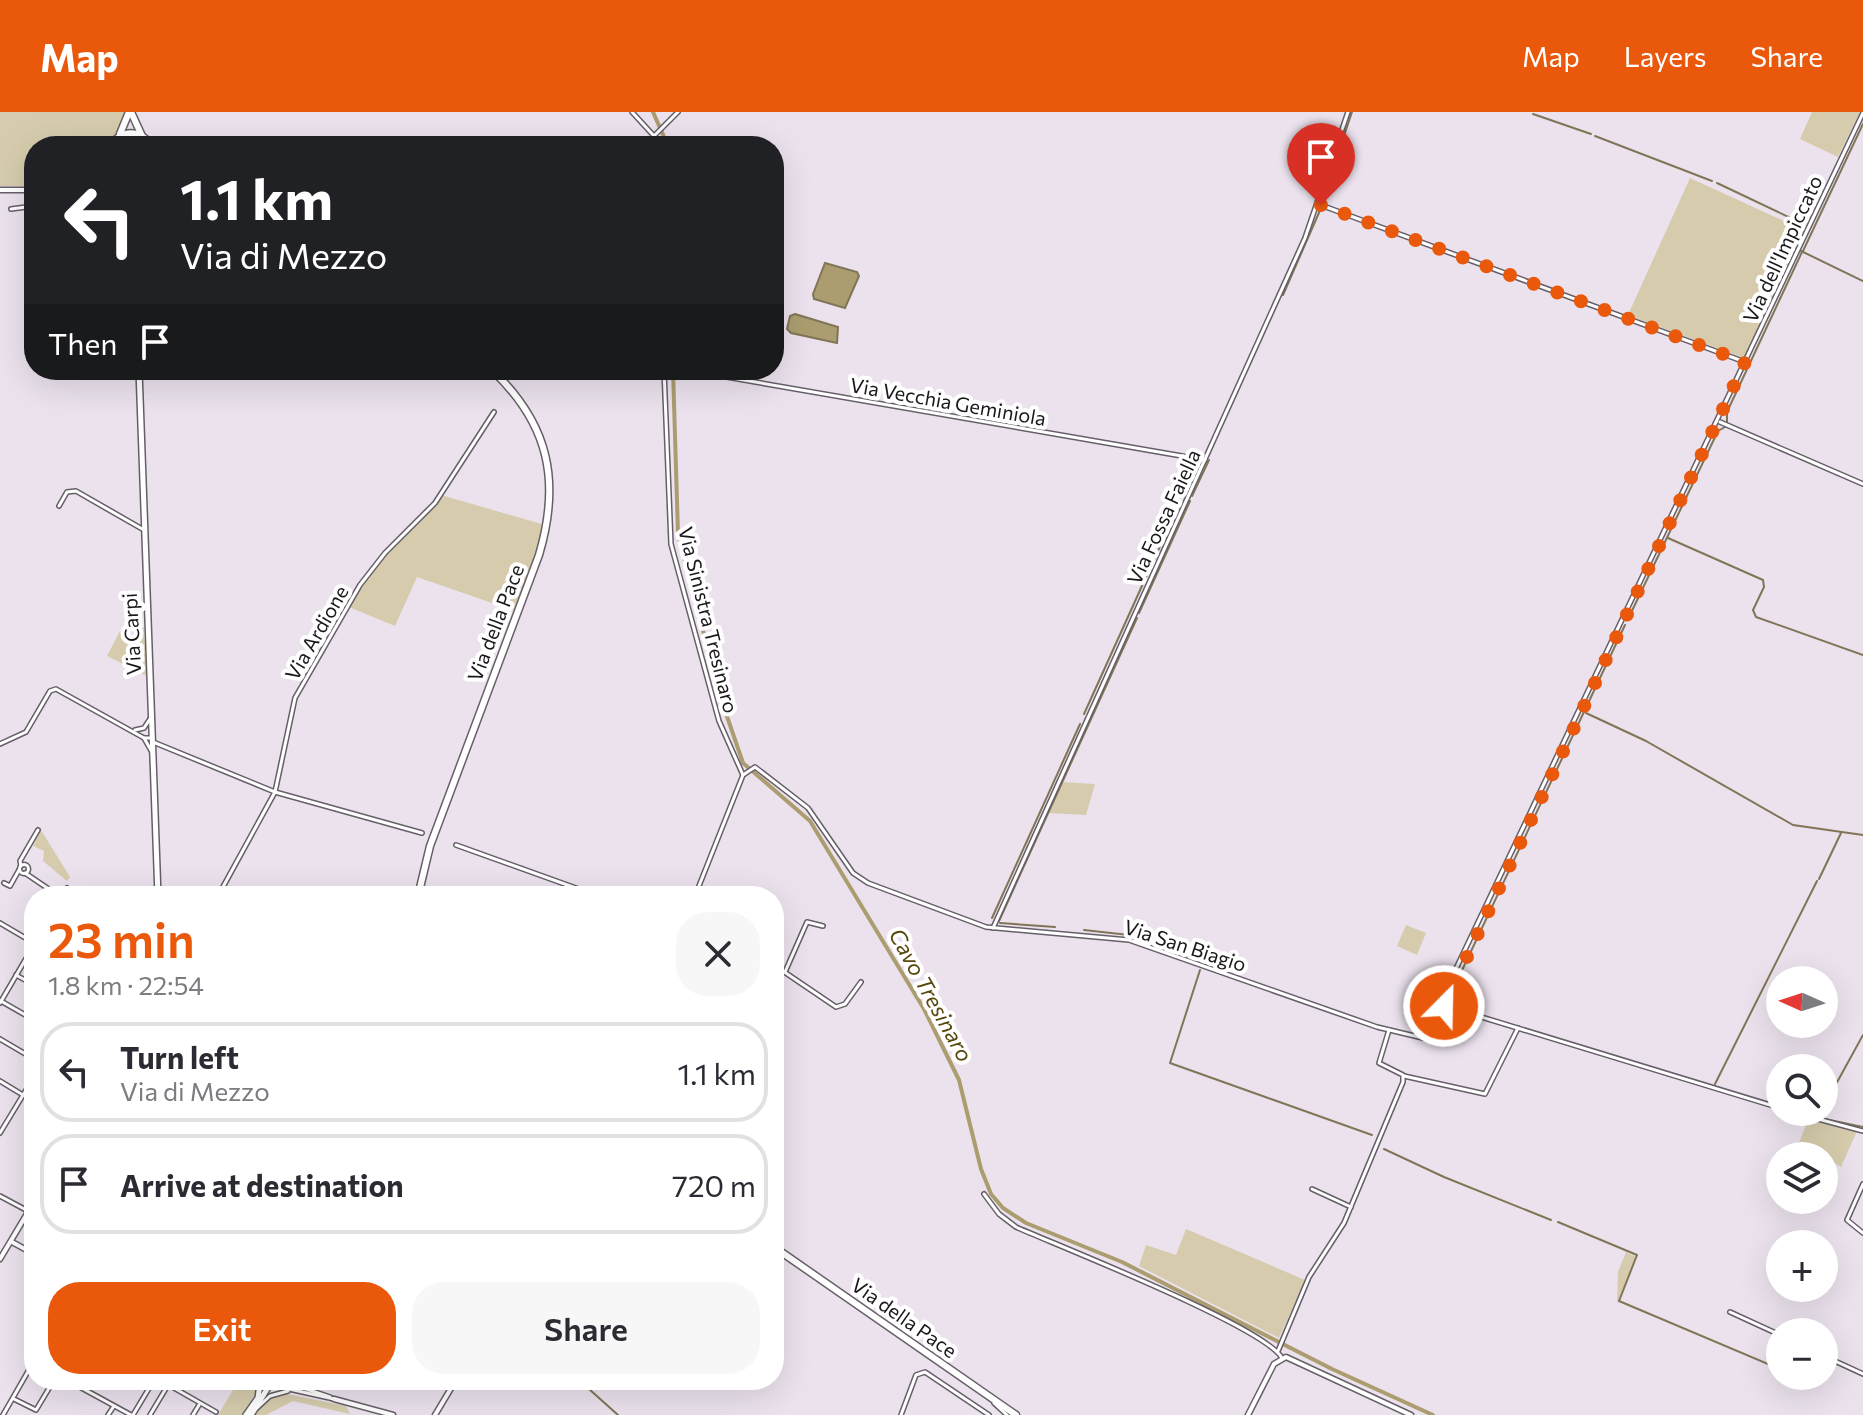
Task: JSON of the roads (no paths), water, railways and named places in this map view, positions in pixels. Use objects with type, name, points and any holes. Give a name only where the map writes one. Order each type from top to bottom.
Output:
[{"type":"main road","points":[[130,112],[142,136]]},
{"type":"main road","points":[[118,136],[128,122],[130,112]]},
{"type":"main road","points":[[118,136],[130,133],[142,136]]},
{"type":"main road","name":"Via Carpi","points":[[139,380],[158,886]]},
{"type":"main road","name":"Via della Pace","points":[[420,886],[430,846],[539,555],[550,508],[548,466],[540,437],[517,397],[501,380]]},
{"type":"main road","name":"Via della Pace","points":[[784,1254],[1016,1415]]},
{"type":"main road","points":[[249,1415],[258,1398],[258,1390]]},
{"type":"main road","points":[[249,1415],[269,1390]]},
{"type":"street","points":[[632,112],[654,136],[678,112]]},
{"type":"street","name":"Via Fossa Faiella","points":[[993,928],[1318,204],[1348,112]]},
{"type":"street","name":"Via dell'Impiccato","points":[[1389,1030],[1423,1038],[1442,1005],[1863,113]]},
{"type":"street","points":[[0,190],[24,190]]},
{"type":"street","points":[[1318,204],[1745,362]]},
{"type":"street","points":[[11,209],[24,207]]},
{"type":"street","name":"Via Sinistra Tresinaro","points":[[664,380],[671,544],[719,721],[743,775]]},
{"type":"street","name":"Via Vecchia Geminiola","points":[[744,380],[1205,460]]},
{"type":"street","name":"Via Ardione","points":[[224,886],[264,818],[275,792],[295,698],[360,585],[385,553],[435,503],[494,412]]},
{"type":"street","points":[[1718,421],[1863,484]]},
{"type":"street","points":[[59,506],[72,490],[144,530]]},
{"type":"street","points":[[0,744],[26,732],[50,691],[56,689],[144,738],[275,792],[422,833]]},
{"type":"street","points":[[131,729],[146,727],[151,715]]},
{"type":"street","points":[[139,730],[152,740]]},
{"type":"street","points":[[144,738],[153,753]]},
{"type":"street","name":"Via San Biagio","points":[[743,775],[757,768],[808,808],[861,880],[993,928],[1129,940],[1389,1030]]},
{"type":"street","points":[[699,886],[743,775]]},
{"type":"street","points":[[4,883],[10,886],[38,830]]},
{"type":"street","points":[[456,845],[570,886]]},
{"type":"street","points":[[20,868],[46,886]]},
{"type":"street","points":[[20,868],[28,868],[25,873]]},
{"type":"street","points":[[823,926],[807,922],[785,972],[836,1007],[845,1004],[861,982]]},
{"type":"street","points":[[0,923],[24,938]]},
{"type":"street","points":[[24,962],[2,994],[1,1002],[24,1015]]},
{"type":"street","points":[[16,975],[24,979]]},
{"type":"street","points":[[1442,1005],[1766,1104]]},
{"type":"street","points":[[1389,1030],[1379,1063],[1404,1076],[1485,1094],[1518,1028]]},
{"type":"street","points":[[0,1039],[24,1053]]},
{"type":"street","points":[[1282,1358],[1279,1349],[1309,1277],[1339,1232],[1351,1207],[1404,1076]]},
{"type":"street","points":[[0,1081],[23,1095],[0,1133]]},
{"type":"street","points":[[0,1120],[5,1124]]},
{"type":"street","points":[[1838,1124],[1863,1131]]},
{"type":"street","points":[[1863,1184],[1847,1220],[1863,1233]]},
{"type":"street","points":[[1312,1189],[1351,1207]]},
{"type":"street","points":[[984,1194],[999,1214],[1016,1227],[1154,1286],[1279,1349]]},
{"type":"street","points":[[0,1196],[24,1209]]},
{"type":"street","points":[[0,1259],[24,1218]]},
{"type":"street","points":[[11,1242],[24,1249]]},
{"type":"street","points":[[1730,1312],[1766,1329]]},
{"type":"street","points":[[1248,1415],[1271,1368],[1282,1358],[1296,1359],[1411,1415]]},
{"type":"street","points":[[1838,1362],[1863,1374]]},
{"type":"street","points":[[901,1415],[916,1375],[922,1372],[989,1415]]},
{"type":"street","points":[[3,1415],[24,1379]]},
{"type":"street","points":[[13,1398],[36,1410],[48,1390]]},
{"type":"street","points":[[85,1390],[132,1415],[148,1390]]},
{"type":"street","points":[[150,1415],[165,1390]]},
{"type":"street","points":[[181,1390],[216,1412]]},
{"type":"street","points":[[249,1415],[270,1396],[286,1390]]},
{"type":"street","points":[[300,1390],[393,1415]]},
{"type":"street","points":[[435,1415],[451,1390]]},
{"type":"street","points":[[993,1399],[995,1406],[1007,1415]]},
{"type":"street","points":[[193,1415],[200,1403]]},
{"type":"street","points":[[108,1415],[114,1406]]},
{"type":"street","points":[[442,1407],[442,1415]]},
{"type":"waterway","name":"Cavo Tresinaro","points":[[653,112],[664,136]]},
{"type":"waterway","points":[[1328,183],[1352,112]]},
{"type":"waterway","points":[[1533,114],[1591,134]]},
{"type":"waterway","points":[[1803,251],[1863,124]]},
{"type":"waterway","points":[[1595,136],[1712,181]]},
{"type":"waterway","points":[[1717,183],[1799,222]]},
{"type":"waterway","points":[[1323,203],[1327,188]]},
{"type":"waterway","points":[[1283,295],[1321,208]]},
{"type":"waterway","points":[[1796,249],[1792,246],[1801,226]]},
{"type":"waterway","points":[[1801,251],[1863,281]]},
{"type":"waterway","points":[[1727,422],[1727,412],[1802,252]]},
{"type":"waterway","name":"Cavo Tresinaro","points":[[673,380],[678,534],[720,696],[743,763],[810,821],[924,1009],[959,1080],[981,1169],[991,1194],[1003,1208],[1026,1223],[1122,1262],[1332,1369],[1433,1415]]},
{"type":"waterway","points":[[1630,615],[1718,431],[1725,427]]},
{"type":"waterway","points":[[1192,496],[1209,460]]},
{"type":"waterway","points":[[1139,613],[1190,501]]},
{"type":"waterway","points":[[1084,714],[1175,513]]},
{"type":"waterway","points":[[1668,538],[1763,580],[1764,587],[1753,610],[1756,617],[1863,655]]},
{"type":"waterway","points":[[999,921],[1137,618]]},
{"type":"waterway","points":[[1448,1000],[1625,625]]},
{"type":"waterway","points":[[1586,713],[1646,741],[1793,825],[1863,835]]},
{"type":"waterway","points":[[992,918],[1080,724]]},
{"type":"waterway","points":[[1819,879],[1841,833]]},
{"type":"waterway","points":[[1715,1084],[1817,881]]},
{"type":"waterway","points":[[1000,923],[1055,927]]},
{"type":"waterway","points":[[1084,930],[1129,935],[1200,960]]},
{"type":"waterway","points":[[1200,970],[1170,1063],[1372,1135]]},
{"type":"waterway","points":[[1838,1081],[1863,1035]]},
{"type":"waterway","points":[[1838,1122],[1863,1127]]},
{"type":"waterway","points":[[1384,1149],[1551,1220]]},
{"type":"waterway","points":[[1558,1222],[1637,1255],[1619,1301],[1766,1363]]},
{"type":"waterway","points":[[590,1390],[618,1415]]}]
